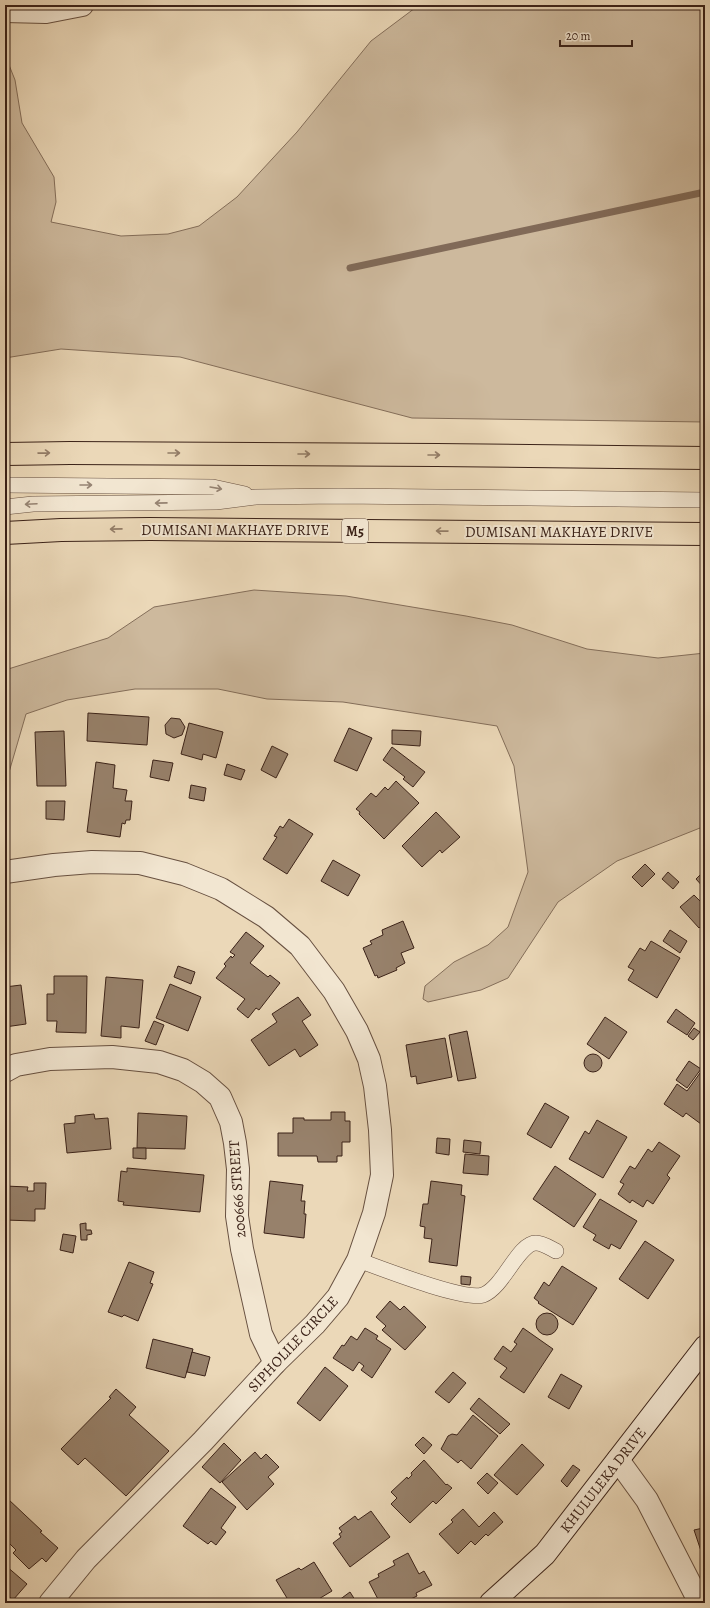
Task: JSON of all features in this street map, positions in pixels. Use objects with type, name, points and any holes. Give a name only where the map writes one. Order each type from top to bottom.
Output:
[{"type":"main road","points":[[5,454],[70,452],[705,458]]},
{"type":"main road","name":"DUMISANI MAKHAYE DRIVE","points":[[5,533],[61,530],[158,529],[705,534]]},
{"type":"street","points":[[5,11],[46,12],[82,5]]},
{"type":"street","name":"SIPHOLILE CIRCLE","points":[[5,872],[54,865],[92,862],[140,864],[184,874],[222,889],[266,917],[300,946],[334,990],[357,1031],[369,1059],[375,1086],[380,1130],[382,1175],[374,1213],[358,1260],[338,1297],[315,1324],[275,1362],[203,1441],[86,1559],[50,1603]]},
{"type":"street","name":"200666 STREET","points":[[5,1071],[16,1065],[50,1059],[112,1057],[159,1062],[183,1070],[204,1082],[220,1097],[231,1122],[235,1143],[238,1169],[237,1216],[242,1249],[261,1334],[275,1362]]},
{"type":"street","name":"KHULULEKA DRIVE","points":[[491,1603],[545,1554],[705,1347]]},
{"type":"street","points":[[618,1460],[647,1500],[700,1603]]},
{"type":"lane","points":[[5,485],[213,487],[256,497]]},
{"type":"lane","points":[[5,507],[33,504],[216,502],[256,497],[339,496],[705,500]]},
{"type":"lane","points":[[358,1260],[418,1281],[465,1295],[482,1295],[493,1290],[523,1249],[535,1243],[542,1244],[556,1251]]},
{"type":"shaded area","points":[[419,5],[705,5],[705,422],[412,418],[180,357],[61,349],[5,358],[5,60],[7,60],[15,80],[22,123],[54,177],[56,202],[51,222],[121,236],[168,234],[199,226],[237,197],[297,132],[371,41]]},
{"type":"shaded area","points":[[254,590],[346,596],[466,616],[512,625],[587,649],[658,658],[705,653],[705,826],[617,861],[558,902],[508,978],[481,990],[428,1002],[423,999],[425,986],[454,962],[488,945],[508,927],[528,872],[514,766],[497,726],[343,702],[267,699],[218,689],[135,689],[67,700],[26,714],[5,786],[5,670],[108,638],[154,607]]},
{"type":"building","points":[[88,713],[149,717],[147,745],[87,741]]},
{"type":"building","points":[[171,718],[180,719],[185,727],[182,735],[174,738],[166,734],[165,725]]},
{"type":"building","points":[[189,723],[223,732],[216,758],[203,754],[202,760],[181,754]]},
{"type":"building","points":[[349,728],[372,738],[357,771],[334,761]]},
{"type":"building","points":[[392,730],[421,731],[420,746],[392,744]]},
{"type":"building","points":[[64,731],[66,786],[37,786],[35,732]]},
{"type":"building","points":[[272,746],[288,754],[276,778],[261,770]]},
{"type":"building","points":[[392,747],[425,772],[413,787],[403,779],[405,777],[383,760]]},
{"type":"building","points":[[153,760],[173,763],[169,781],[150,777]]},
{"type":"building","points":[[96,762],[115,765],[113,788],[127,790],[125,801],[132,801],[130,820],[126,820],[125,824],[122,823],[120,837],[87,832]]},
{"type":"building","points":[[227,764],[245,770],[241,780],[224,775]]},
{"type":"building","points":[[396,781],[419,803],[384,839],[359,814],[360,812],[356,809],[371,793],[376,797],[385,787],[388,790]]},
{"type":"building","points":[[191,785],[206,788],[204,801],[189,798]]},
{"type":"building","points":[[46,801],[65,801],[64,820],[46,819]]},
{"type":"building","points":[[436,812],[460,837],[442,853],[440,850],[422,867],[402,846]]},
{"type":"building","points":[[289,819],[313,834],[287,874],[263,859],[277,837],[274,836],[280,826],[283,828]]},
{"type":"building","points":[[333,860],[360,875],[348,896],[321,881]]},
{"type":"building","points":[[645,864],[655,874],[642,887],[632,877]]},
{"type":"building","points":[[705,870],[705,889],[696,879]]},
{"type":"building","points":[[668,872],[679,882],[673,889],[662,879]]},
{"type":"building","points":[[694,895],[704,905],[705,904],[705,923],[699,928],[680,907]]},
{"type":"building","points":[[403,921],[414,948],[401,953],[405,963],[396,968],[397,970],[378,978],[377,975],[375,976],[363,948],[372,944],[370,941],[383,935],[382,930]]},
{"type":"building","points":[[670,930],[687,941],[680,953],[663,941]]},
{"type":"building","points":[[246,932],[264,946],[250,963],[268,977],[270,975],[280,983],[259,1010],[256,1008],[248,1018],[237,1009],[245,999],[216,978],[226,966],[224,964],[231,956],[232,958],[235,955],[230,952]]},
{"type":"building","points":[[651,941],[680,958],[657,998],[628,980],[634,970],[628,967],[640,948],[645,951]]},
{"type":"building","points":[[178,966],[195,972],[191,984],[174,977]]},
{"type":"building","points":[[54,976],[87,976],[86,1033],[56,1032],[57,1021],[47,1021],[47,994],[54,994]]},
{"type":"building","points":[[106,977],[143,980],[139,1028],[121,1026],[121,1038],[101,1036]]},
{"type":"building","points":[[170,984],[201,997],[188,1031],[156,1018]]},
{"type":"building","points":[[21,985],[26,1024],[5,1027],[5,987]]},
{"type":"building","points":[[298,997],[311,1015],[302,1021],[318,1045],[300,1057],[295,1049],[269,1066],[251,1040],[277,1022],[272,1014]]},
{"type":"building","points":[[676,1009],[695,1023],[687,1035],[667,1022]]},
{"type":"building","points":[[605,1017],[627,1032],[609,1059],[587,1044]]},
{"type":"building","points":[[154,1021],[164,1025],[156,1045],[145,1041]]},
{"type":"building","points":[[694,1028],[700,1032],[693,1040],[688,1036]]},
{"type":"building","points":[[467,1031],[476,1078],[458,1081],[449,1035]]},
{"type":"building","points":[[445,1038],[452,1077],[417,1084],[416,1076],[411,1077],[406,1045]]},
{"type":"building","points":[[589,1054],[597,1054],[602,1059],[600,1070],[597,1072],[589,1072],[584,1067],[584,1059]]},
{"type":"building","points":[[689,1061],[701,1069],[687,1088],[676,1080]]},
{"type":"building","points":[[700,1073],[705,1076],[705,1118],[701,1124],[686,1113],[683,1117],[664,1104],[677,1084],[687,1091]]},
{"type":"building","points":[[545,1103],[569,1117],[551,1148],[527,1134]]},
{"type":"building","points":[[331,1112],[345,1112],[345,1121],[350,1121],[350,1142],[342,1142],[342,1156],[337,1156],[337,1162],[318,1162],[317,1156],[278,1156],[278,1133],[293,1133],[293,1118],[304,1118],[304,1120],[331,1120]]},
{"type":"building","points":[[138,1113],[187,1116],[185,1149],[137,1148]]},
{"type":"building","points":[[94,1114],[95,1119],[108,1118],[111,1149],[67,1153],[64,1124],[75,1123],[75,1116]]},
{"type":"building","points":[[597,1120],[627,1137],[603,1178],[569,1159],[585,1131],[589,1134]]},
{"type":"building","points":[[437,1138],[450,1139],[449,1155],[436,1153]]},
{"type":"building","points":[[464,1140],[481,1142],[480,1154],[463,1152]]},
{"type":"building","points":[[659,1142],[680,1156],[667,1175],[670,1178],[653,1204],[647,1200],[643,1207],[632,1200],[630,1203],[618,1194],[624,1184],[620,1182],[630,1166],[635,1169],[648,1149],[652,1152]]},
{"type":"building","points":[[133,1148],[146,1148],[146,1159],[133,1158]]},
{"type":"building","points":[[465,1154],[489,1156],[488,1175],[463,1173]]},
{"type":"building","points":[[555,1166],[596,1194],[574,1227],[533,1199]]},
{"type":"building","points":[[127,1168],[204,1175],[200,1212],[123,1205],[124,1202],[118,1201],[121,1171],[127,1172]]},
{"type":"building","points":[[270,1181],[303,1185],[301,1201],[305,1201],[304,1214],[306,1214],[304,1238],[264,1233]]},
{"type":"building","points":[[431,1181],[462,1185],[461,1195],[465,1196],[457,1266],[429,1262],[432,1239],[424,1238],[425,1227],[420,1226],[423,1204],[428,1204]]},
{"type":"building","points":[[34,1183],[46,1183],[45,1209],[35,1209],[35,1221],[5,1220],[5,1186],[28,1187],[27,1191],[34,1191]]},
{"type":"building","points":[[600,1199],[637,1221],[620,1249],[611,1244],[609,1249],[593,1240],[596,1235],[583,1227]]},
{"type":"building","points":[[86,1223],[86,1230],[91,1230],[92,1234],[87,1235],[87,1240],[81,1240],[80,1224]]},
{"type":"building","points":[[63,1234],[76,1236],[73,1253],[60,1250]]},
{"type":"building","points":[[645,1241],[674,1260],[648,1299],[619,1279]]},
{"type":"building","points":[[129,1262],[154,1272],[150,1283],[153,1284],[138,1321],[124,1315],[122,1317],[108,1312]]},
{"type":"building","points":[[562,1266],[597,1288],[573,1325],[538,1303],[539,1302],[534,1298],[544,1282],[549,1286]]},
{"type":"building","points":[[461,1276],[471,1277],[470,1285],[461,1284]]},
{"type":"building","points":[[390,1301],[400,1310],[404,1306],[426,1327],[405,1350],[382,1330],[386,1326],[376,1317]]},
{"type":"building","points":[[543,1313],[551,1313],[558,1320],[558,1328],[551,1335],[543,1335],[536,1328],[536,1320]]},
{"type":"building","points":[[365,1328],[378,1336],[376,1339],[391,1349],[372,1378],[361,1370],[364,1366],[359,1362],[353,1371],[333,1358],[342,1345],[344,1346],[351,1336],[357,1340]]},
{"type":"building","points":[[523,1328],[553,1349],[524,1393],[500,1377],[507,1368],[494,1359],[503,1346],[511,1352],[517,1344],[514,1342]]},
{"type":"building","points":[[153,1339],[193,1349],[185,1378],[146,1368]]},
{"type":"building","points":[[192,1352],[210,1357],[205,1376],[187,1372]]},
{"type":"building","points":[[325,1367],[348,1386],[320,1421],[297,1403]]},
{"type":"building","points":[[453,1372],[466,1383],[449,1403],[435,1392]]},
{"type":"building","points":[[561,1374],[582,1386],[569,1409],[548,1397]]},
{"type":"building","points":[[116,1389],[136,1407],[129,1415],[169,1451],[126,1496],[85,1458],[78,1465],[61,1449],[111,1398],[109,1397]]},
{"type":"building","points":[[479,1398],[510,1424],[500,1434],[470,1409]]},
{"type":"building","points":[[473,1415],[498,1436],[471,1469],[461,1460],[458,1463],[441,1449],[448,1436],[452,1434],[457,1435]]},
{"type":"building","points":[[423,1437],[432,1445],[424,1454],[415,1445]]},
{"type":"building","points":[[224,1443],[241,1460],[220,1483],[202,1467]]},
{"type":"building","points":[[522,1444],[544,1465],[517,1495],[494,1475]]},
{"type":"building","points":[[255,1452],[261,1459],[266,1454],[279,1467],[268,1477],[274,1484],[247,1510],[222,1482]]},
{"type":"building","points":[[424,1460],[446,1485],[447,1484],[452,1488],[436,1504],[433,1501],[410,1523],[391,1504],[397,1498],[391,1492],[407,1477],[408,1479],[412,1475],[411,1473]]},
{"type":"building","points":[[573,1465],[580,1470],[567,1487],[561,1481]]},
{"type":"building","points":[[487,1473],[498,1483],[488,1494],[477,1483]]},
{"type":"building","points":[[211,1488],[236,1507],[221,1528],[226,1532],[216,1545],[211,1541],[208,1544],[183,1526]]},
{"type":"building","points":[[8,1499],[58,1548],[46,1562],[42,1558],[29,1569],[13,1553],[16,1550],[10,1544],[8,1547],[5,1545],[5,1503]]},
{"type":"building","points":[[463,1509],[479,1527],[494,1512],[503,1522],[488,1536],[486,1534],[475,1545],[471,1541],[458,1554],[439,1534],[453,1522],[451,1520]]},
{"type":"building","points":[[371,1511],[390,1537],[350,1567],[333,1543],[341,1537],[339,1534],[342,1532],[339,1528],[355,1516],[358,1520]]},
{"type":"building","points":[[703,1528],[705,1535],[705,1549],[701,1551],[694,1530]]},
{"type":"building","points":[[408,1553],[419,1574],[424,1571],[432,1585],[416,1593],[417,1596],[403,1603],[380,1603],[369,1582],[379,1577],[378,1574],[395,1565],[393,1561]]},
{"type":"building","points":[[314,1562],[332,1591],[312,1603],[290,1603],[276,1580],[299,1568],[301,1570]]},
{"type":"building","points":[[5,1565],[27,1584],[13,1600],[5,1593]]},
{"type":"building","points":[[350,1592],[357,1603],[335,1603]]},
{"type":"waterway","points":[[350,268],[705,192]]}]
